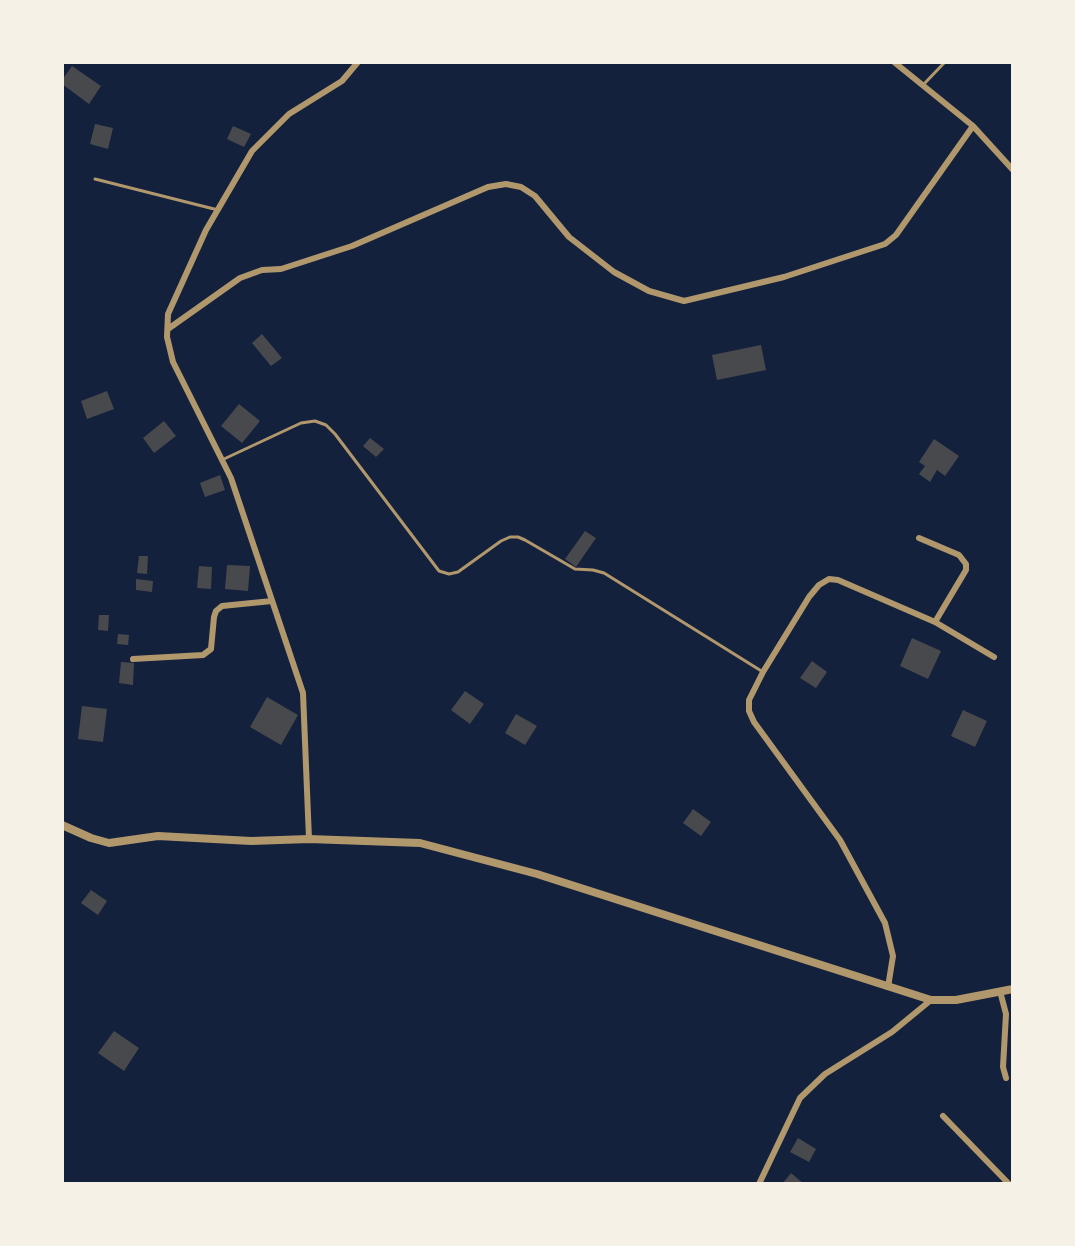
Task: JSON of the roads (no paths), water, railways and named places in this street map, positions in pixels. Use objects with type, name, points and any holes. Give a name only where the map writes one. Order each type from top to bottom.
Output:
[{"type":"street","points":[[309,839],[303,693],[231,478],[173,362],[167,337],[168,314],[206,230],[252,151],[289,114],[342,81],[358,62]]},
{"type":"street","points":[[894,62],[973,126],[1013,170]]},
{"type":"street","points":[[168,329],[240,278],[262,270],[281,269],[352,246],[488,187],[506,184],[521,187],[535,196],[569,237],[614,272],[649,291],[684,301],[784,277],[885,244],[896,235],[973,126]]},
{"type":"street","points":[[919,538],[959,555],[966,564],[966,570],[935,622]]},
{"type":"street","points":[[888,987],[893,956],[885,923],[840,840],[754,722],[749,711],[749,700],[809,597],[829,579],[838,580],[935,622],[994,657]]},
{"type":"street","points":[[133,659],[203,655],[211,649],[214,617],[222,606],[272,601]]},
{"type":"street","points":[[62,825],[109,843],[158,836],[251,841],[309,839],[420,843],[537,874],[931,1000],[956,1000],[1013,989]]},
{"type":"street","points":[[1000,991],[1006,1014],[1003,1067],[1006,1078]]},
{"type":"street","points":[[759,1184],[800,1098],[825,1074],[892,1032],[931,1000]]},
{"type":"street","points":[[943,1116],[1009,1184]]},
{"type":"lane","points":[[922,85],[945,62]]},
{"type":"lane","points":[[95,179],[218,210]]},
{"type":"lane","points":[[222,460],[301,423],[315,421],[326,425],[439,571],[449,574],[458,572],[501,541],[518,537],[575,569],[604,573],[763,672]]}]
